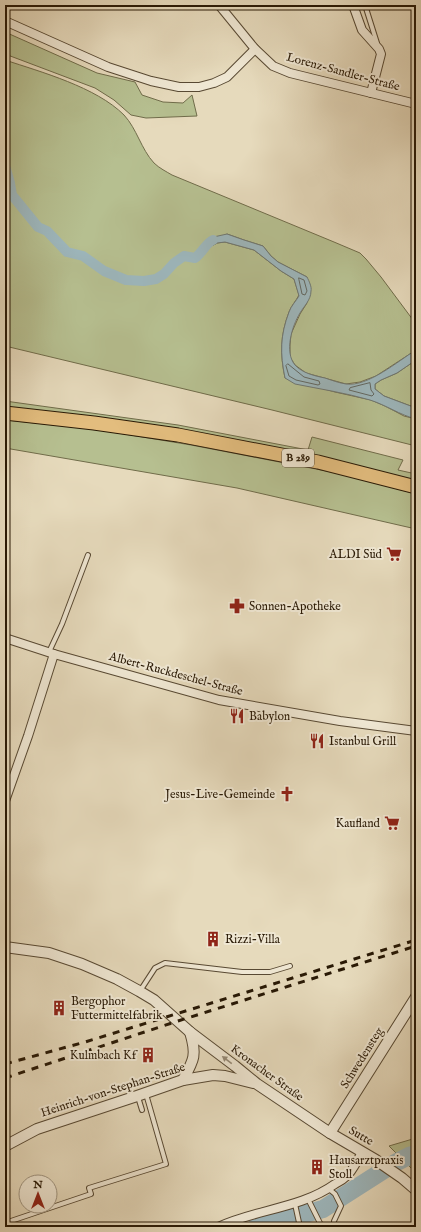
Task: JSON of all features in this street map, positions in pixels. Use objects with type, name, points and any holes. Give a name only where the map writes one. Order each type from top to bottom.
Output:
[{"type":"highway","name":"B 289","points":[[5,413],[94,423],[186,437],[324,464],[416,488]]},
{"type":"street","name":"Lorenz-Sandler-Straße","points":[[219,5],[255,49],[273,66],[290,73],[416,104]]},
{"type":"street","points":[[353,5],[362,30],[381,54],[371,93]]},
{"type":"street","points":[[5,21],[108,67],[151,81],[179,87],[199,87],[214,83],[227,77],[255,49]]},
{"type":"street","name":"Albert-Ruckdeschel-Straße","points":[[5,638],[51,653],[219,700],[340,721],[416,730]]},
{"type":"street","points":[[5,802],[28,736],[51,653]]},
{"type":"street","name":"Kronacher Straße","points":[[5,948],[49,953],[82,964],[140,991],[154,1000],[190,1032],[257,1084],[330,1133]]},
{"type":"street","name":"Schwedensteg","points":[[330,1133],[416,997]]},
{"type":"street","points":[[184,1080],[194,1059],[195,1052],[190,1032]]},
{"type":"street","name":"Heinrich-von-Stephan-Straße","points":[[5,1146],[37,1129],[184,1080],[203,1076],[225,1076],[257,1084]]},
{"type":"street","name":"Sutte","points":[[330,1133],[376,1160],[416,1190]]},
{"type":"street","points":[[218,1227],[244,1217],[295,1206],[332,1191],[347,1176],[362,1152]]},
{"type":"lane","points":[[365,5],[378,49]]},
{"type":"lane","points":[[51,653],[88,556]]},
{"type":"lane","points":[[140,991],[154,968],[165,963],[242,972],[270,972],[290,966]]},
{"type":"lane","points":[[141,1095],[142,1110]]},
{"type":"lane","points":[[5,1223],[91,1194],[89,1188],[166,1164],[141,1095]]},
{"type":"lane","points":[[332,1191],[341,1206],[334,1221]]},
{"type":"lane","points":[[309,1201],[322,1227]]},
{"type":"lane","points":[[295,1206],[300,1225]]},
{"type":"green space","points":[[5,32],[97,73],[135,82],[142,95],[163,102],[183,103],[192,95],[197,116],[146,118],[131,115],[114,100],[95,88],[5,54]]},
{"type":"green space","points":[[5,60],[51,75],[84,88],[99,96],[124,115],[154,163],[172,175],[360,253],[381,277],[416,324],[416,350],[376,376],[360,382],[346,384],[306,373],[295,365],[290,357],[291,334],[307,303],[307,277],[278,262],[263,246],[227,234],[202,249],[208,248],[217,243],[225,242],[254,250],[294,279],[299,295],[289,312],[282,337],[282,361],[285,378],[371,400],[404,416],[416,419],[416,446],[5,346]]},
{"type":"green space","points":[[416,360],[416,408],[384,396],[375,389],[375,384],[397,373]]},
{"type":"green space","points":[[5,401],[178,425],[308,450],[312,437],[403,460],[398,470],[416,474],[416,481],[5,407]]},
{"type":"green space","points":[[5,420],[94,429],[191,445],[342,474],[416,494],[416,529],[237,488],[5,448]]},
{"type":"green space","points":[[416,1138],[416,1170],[414,1171],[389,1146]]},
{"type":"water","points":[[227,234],[263,246],[278,262],[307,277],[311,286],[311,294],[294,325],[290,339],[290,353],[292,360],[301,370],[341,383],[355,384],[364,382],[382,372],[416,350],[416,360],[397,373],[375,384],[375,389],[384,396],[416,408],[416,419],[370,400],[295,384],[285,378],[282,361],[282,337],[290,310],[299,296],[294,279],[254,250],[225,242],[217,243],[201,250],[209,238]]},
{"type":"waterway","points":[[5,166],[12,195],[38,227],[47,231],[67,252],[83,256],[104,271],[126,280],[144,281],[156,279],[164,274],[174,263],[184,256],[195,258],[208,243],[213,240]]},
{"type":"waterway","points":[[256,1227],[323,1209],[395,1163],[416,1154]]},
{"type":"railway","points":[[5,1064],[85,1042],[416,940]]},
{"type":"railway","points":[[5,1078],[178,1021],[416,946]]},
{"type":"place","name":"ALDI Süd","points":[[394,554]]},
{"type":"place","name":"Sonnen-Apotheke","points":[[237,606]]},
{"type":"place","name":"Babylon","points":[[237,716]]},
{"type":"place","name":"Istanbul Grill","points":[[317,741]]},
{"type":"place","name":"Jesus-Live-Gemeinde","points":[[287,794]]},
{"type":"place","name":"Kaufland","points":[[392,823]]},
{"type":"place","name":"Rizzi-Villa","points":[[213,939]]},
{"type":"place","name":"Bergophor Futtermittelfabrik","points":[[59,1008]]},
{"type":"place","name":"Kulmbach Kf","points":[[148,1055]]},
{"type":"place","name":"Hausarztpraxis Stoll","points":[[317,1167]]}]
